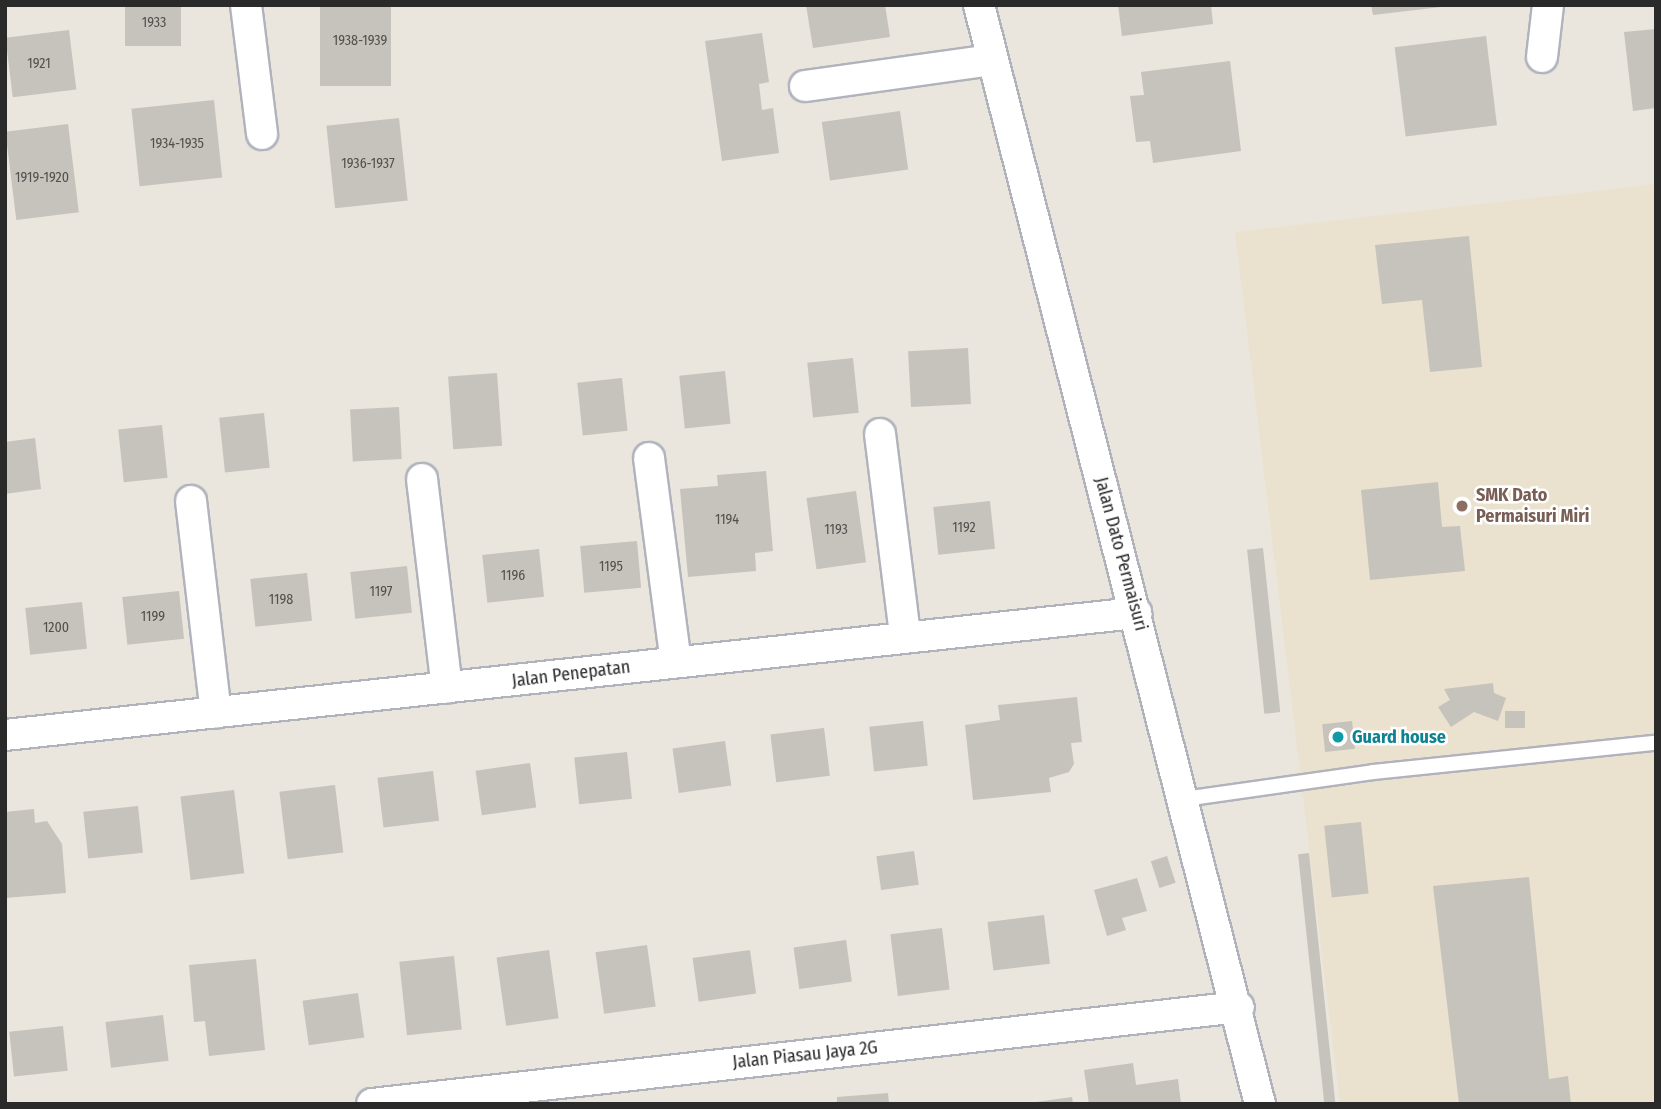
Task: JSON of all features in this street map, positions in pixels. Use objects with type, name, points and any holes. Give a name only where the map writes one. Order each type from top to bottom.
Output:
[{"type":"street","points":[[246,5],[262,134]]},
{"type":"street","name":"Jalan Dato Permaisuri","points":[[979,5],[1239,1007],[1260,1104]]},
{"type":"street","points":[[1542,57],[1548,5]]},
{"type":"street","points":[[805,86],[992,60]]},
{"type":"street","points":[[880,434],[905,636]]},
{"type":"street","points":[[649,458],[676,662]]},
{"type":"street","points":[[422,479],[447,688]]},
{"type":"street","points":[[191,500],[216,713]]},
{"type":"street","name":"Jalan Penepatan","points":[[5,735],[1136,613]]},
{"type":"street","name":"Jalan Piasau Jaya 2G","points":[[372,1104],[1239,1007]]},
{"type":"lane","points":[[1184,799],[1373,772],[1656,743]]},
{"type":"shaded area","name":"SMK Dato Permaisuri Miri","points":[[1656,184],[1656,1104],[1340,1104],[1235,232]]},
{"type":"building","points":[[125,5],[181,5],[181,46],[125,46]]},
{"type":"building","points":[[320,5],[391,5],[391,86],[320,86]]},
{"type":"building","points":[[806,5],[885,5],[890,37],[813,48]]},
{"type":"building","points":[[1118,5],[1211,5],[1213,24],[1122,36]]},
{"type":"building","points":[[1371,5],[1441,5],[1441,7],[1373,15]]},
{"type":"building","points":[[1656,29],[1656,108],[1633,111],[1624,32]]},
{"type":"building","points":[[69,30],[76,90],[13,97],[5,38]]},
{"type":"building","points":[[762,33],[769,82],[759,84],[762,110],[773,108],[779,153],[722,161],[705,41]]},
{"type":"building","points":[[1486,36],[1497,125],[1406,137],[1395,47]]},
{"type":"building","points":[[1230,61],[1241,151],[1153,163],[1150,141],[1136,142],[1130,96],[1144,95],[1141,72]]},
{"type":"building","points":[[214,100],[222,178],[140,186],[131,109]]},
{"type":"building","points":[[900,111],[908,169],[830,180],[822,122]]},
{"type":"building","points":[[399,118],[408,201],[335,208],[326,126]]},
{"type":"building","points":[[68,124],[79,212],[16,220],[5,132]]},
{"type":"building","points":[[1469,236],[1482,367],[1430,372],[1422,300],[1382,304],[1375,245]]},
{"type":"building","points":[[968,348],[971,404],[911,407],[908,351]]},
{"type":"building","points":[[853,358],[859,413],[813,418],[807,363]]},
{"type":"building","points":[[725,371],[731,424],[685,429],[679,376]]},
{"type":"building","points":[[497,373],[502,446],[453,449],[448,376]]},
{"type":"building","points":[[622,378],[628,431],[583,435],[577,383]]},
{"type":"building","points":[[399,407],[402,459],[353,461],[350,410]]},
{"type":"building","points":[[264,413],[270,468],[225,472],[219,418]]},
{"type":"building","points":[[162,425],[168,478],[124,482],[118,430]]},
{"type":"building","points":[[35,438],[41,489],[5,494],[5,442]]},
{"type":"building","points":[[766,471],[773,551],[755,553],[756,571],[688,577],[680,489],[718,486],[717,475]]},
{"type":"building","points":[[1438,482],[1442,527],[1460,526],[1465,571],[1370,580],[1361,490]]},
{"type":"building","points":[[856,491],[866,562],[817,569],[806,498]]},
{"type":"building","points":[[990,501],[995,549],[938,555],[933,507]]},
{"type":"building","points":[[637,541],[641,588],[584,593],[580,546]]},
{"type":"building","points":[[1263,548],[1280,712],[1264,714],[1247,550]]},
{"type":"building","points":[[539,549],[544,597],[487,603],[482,555]]},
{"type":"building","points":[[407,566],[412,613],[355,619],[350,572]]},
{"type":"building","points":[[307,573],[312,621],[255,627],[250,579]]},
{"type":"building","points":[[179,591],[184,639],[127,645],[122,597]]},
{"type":"building","points":[[82,602],[87,649],[30,655],[25,608]]},
{"type":"building","points":[[1493,683],[1494,693],[1506,698],[1498,721],[1474,712],[1451,727],[1438,707],[1450,700],[1444,689]]},
{"type":"building","points":[[1077,697],[1082,742],[1071,743],[1074,764],[1069,772],[1049,778],[1051,792],[973,800],[965,725],[1000,720],[998,705]]},
{"type":"building","points":[[1505,711],[1525,711],[1525,728],[1505,728]]},
{"type":"building","points":[[923,721],[928,766],[874,771],[869,727]]},
{"type":"building","name":"Guard house","points":[[1352,721],[1355,749],[1325,752],[1322,724]]},
{"type":"building","points":[[824,728],[830,776],[776,782],[770,735]]},
{"type":"building","points":[[725,741],[731,786],[679,793],[673,748]]},
{"type":"building","points":[[627,752],[632,799],[579,804],[574,758]]},
{"type":"building","points":[[530,763],[536,808],[482,815],[476,771]]},
{"type":"building","points":[[433,771],[439,821],[384,827],[377,778]]},
{"type":"building","points":[[335,785],[343,852],[288,859],[279,792]]},
{"type":"building","points":[[234,790],[244,873],[191,880],[180,797]]},
{"type":"building","points":[[138,806],[143,853],[88,858],[83,812]]},
{"type":"building","points":[[34,809],[35,823],[47,821],[62,844],[66,893],[5,898],[5,812]]},
{"type":"building","points":[[1361,822],[1369,894],[1332,897],[1324,826]]},
{"type":"building","points":[[914,851],[919,885],[881,890],[876,856]]},
{"type":"building","points":[[1309,853],[1335,1104],[1324,1104],[1298,854]]},
{"type":"building","points":[[1167,856],[1176,883],[1159,888],[1151,861]]},
{"type":"building","points":[[1529,877],[1549,1079],[1568,1076],[1571,1104],[1459,1104],[1433,886]]},
{"type":"building","points":[[1137,878],[1147,911],[1122,918],[1126,930],[1107,936],[1094,890]]},
{"type":"building","points":[[1044,915],[1050,964],[993,971],[987,922]]},
{"type":"building","points":[[942,928],[950,990],[898,996],[890,934]]},
{"type":"building","points":[[846,940],[852,982],[799,989],[794,947]]},
{"type":"building","points":[[647,945],[656,1006],[604,1014],[596,952]]},
{"type":"building","points":[[549,950],[559,1018],[506,1026],[497,957]]},
{"type":"building","points":[[750,950],[756,994],[699,1002],[693,958]]},
{"type":"building","points":[[454,956],[462,1030],[407,1035],[399,962]]},
{"type":"building","points":[[256,959],[265,1050],[209,1056],[205,1021],[194,1022],[189,965]]},
{"type":"building","points":[[358,993],[364,1038],[309,1045],[303,1001]]},
{"type":"building","points":[[163,1015],[169,1061],[111,1068],[105,1022]]},
{"type":"building","points":[[63,1026],[68,1071],[14,1076],[9,1032]]},
{"type":"building","points":[[1133,1063],[1136,1085],[1178,1079],[1181,1104],[1089,1104],[1084,1070]]},
{"type":"building","points":[[888,1093],[889,1104],[837,1104],[837,1097]]},
{"type":"building","points":[[1072,1097],[1073,1104],[1036,1104],[1036,1102]]},
{"type":"place","name":"SMK Dato Permaisuri Miri","points":[[1462,506]]},
{"type":"place","name":"Guard house","points":[[1338,737]]}]
